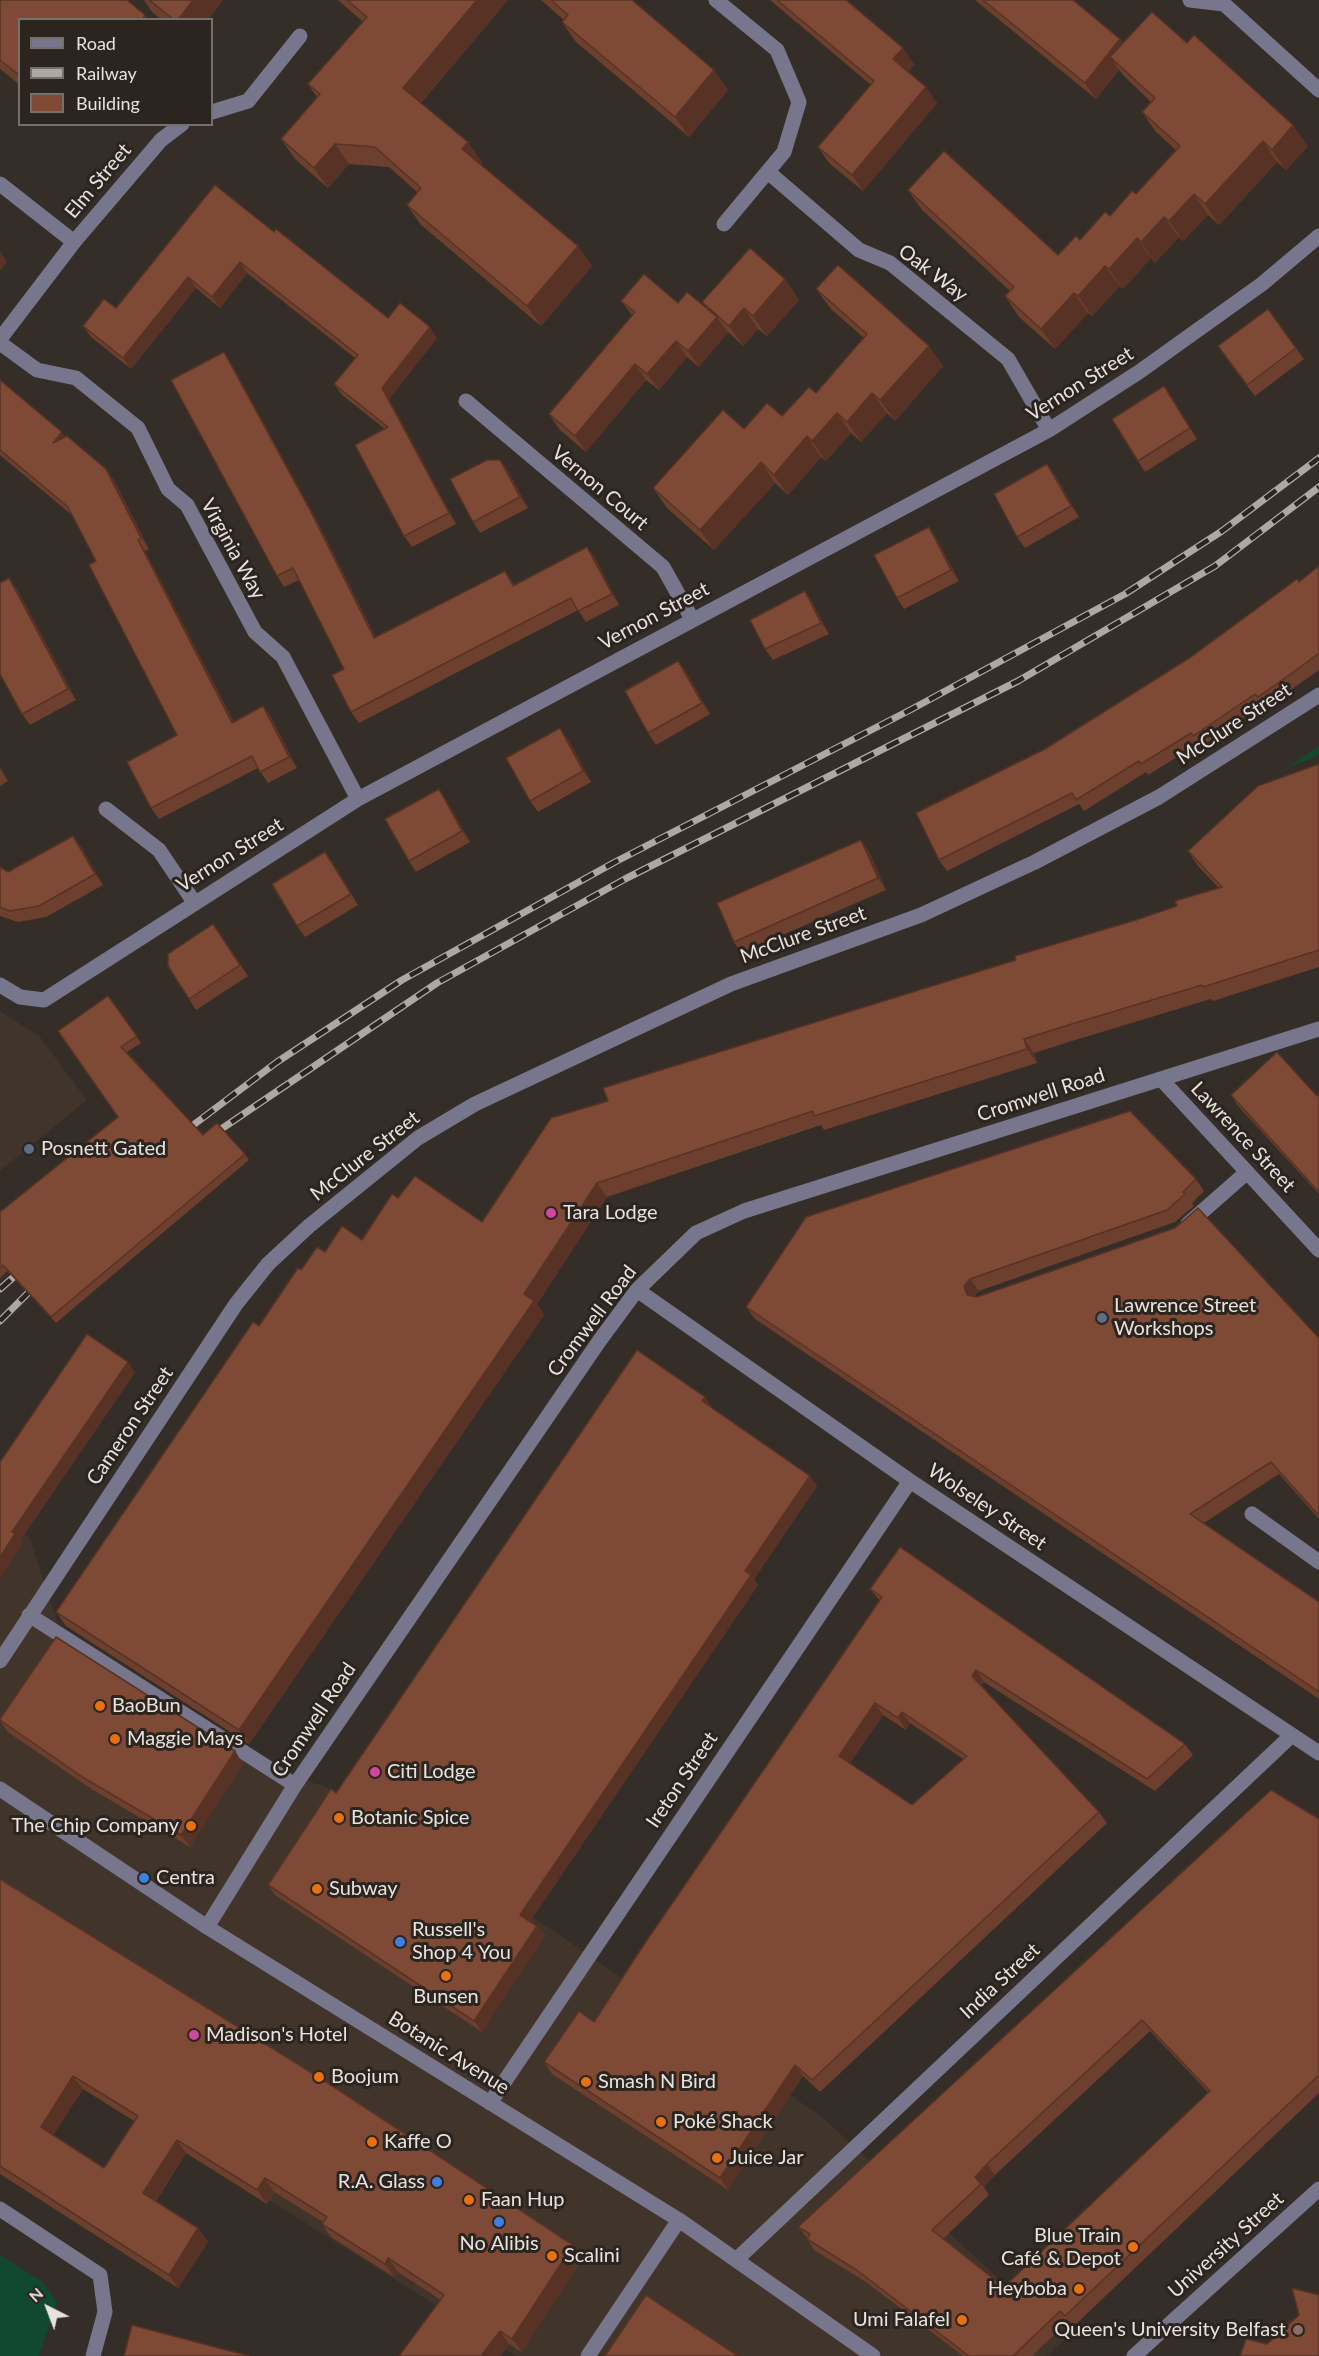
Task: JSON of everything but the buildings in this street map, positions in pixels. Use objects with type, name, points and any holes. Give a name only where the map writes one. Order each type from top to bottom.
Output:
[{"type":"street","points":[[716,0],[777,50],[799,102],[784,152],[724,224]]},
{"type":"street","points":[[1190,0],[1224,4],[1319,90]]},
{"type":"street","points":[[213,112],[248,101],[300,36]]},
{"type":"street","name":"Elm Street","points":[[0,341],[74,242],[161,140],[179,126]]},
{"type":"street","name":"Oak Way","points":[[768,172],[859,250],[890,263],[1008,359],[1049,430]]},
{"type":"street","name":"Elm Street","points":[[0,184],[74,242]]},
{"type":"street","name":"Vernon Street","points":[[0,985],[20,997],[44,1000],[358,798],[1049,430],[1187,338],[1262,284],[1319,236]]},
{"type":"street","name":"Virginia Way","points":[[0,341],[37,370],[76,378],[138,429],[168,489],[187,505],[255,632],[283,657],[358,798]]},
{"type":"street","name":"Vernon Court","points":[[466,401],[663,567],[692,619]]},
{"type":"street","name":"McClure Street","points":[[309,1226],[418,1138],[475,1104],[731,984],[921,915],[1035,862],[1159,797],[1319,694]]},
{"type":"street","points":[[106,809],[159,850],[194,902]]},
{"type":"street","name":"Cromwell Road","points":[[207,1927],[295,1785],[600,1340],[637,1290],[696,1233],[744,1211],[1319,1029]]},
{"type":"street","name":"Lawrence Street","points":[[1161,1079],[1319,1250]]},
{"type":"street","points":[[1180,1231],[1246,1173]]},
{"type":"street","name":"Cameron Street","points":[[0,1661],[236,1304],[268,1264],[309,1226]]},
{"type":"street","name":"Wolseley Street","points":[[637,1290],[910,1481],[1319,1754]]},
{"type":"street","name":"Ireton Street","points":[[490,2103],[910,1481]]},
{"type":"street","points":[[1252,1514],[1319,1562]]},
{"type":"street","points":[[29,1615],[295,1785]]},
{"type":"street","name":"India Street","points":[[737,2259],[1292,1735]]},
{"type":"street","name":"Botanic Avenue","points":[[0,1789],[207,1927],[679,2220],[873,2356]]},
{"type":"street","name":"University Street","points":[[1134,2356],[1319,2189]]},
{"type":"street","points":[[0,2209],[100,2275],[105,2312],[93,2356]]},
{"type":"street","points":[[588,2356],[679,2220]]},
{"type":"shaded area","name":"Posnett Gated","points":[[0,1011],[40,1037],[87,1100],[0,1171]]},
{"type":"shaded area","points":[[0,1517],[30,1538],[59,1628],[265,1766],[334,1790],[554,1931],[822,2117],[1065,2339],[1047,2356],[516,2356],[0,2030]]},
{"type":"green space","points":[[1319,746],[1319,755],[1287,768]]},
{"type":"green space","points":[[0,2255],[43,2282],[57,2302],[39,2356],[0,2356]]},
{"type":"railway","points":[[180,1135],[277,1062],[402,980],[615,862],[912,709],[1125,594],[1222,531],[1319,458]]},
{"type":"railway","points":[[208,1138],[437,983],[625,879],[1018,681],[1215,566],[1319,487]]},
{"type":"railway","points":[[0,1289],[25,1267]]},
{"type":"railway","points":[[0,1321],[39,1282]]},
{"type":"place","name":"Posnett Gated","points":[[29,1149]]},
{"type":"place","name":"Tara Lodge","points":[[551,1213]]},
{"type":"place","name":"Lawrence Street Workshops","points":[[1102,1318]]},
{"type":"place","name":"BaoBun","points":[[100,1706]]},
{"type":"place","name":"Maggie Mays","points":[[115,1739]]},
{"type":"place","name":"Citi Lodge","points":[[375,1772]]},
{"type":"place","name":"Botanic Spice","points":[[339,1818]]},
{"type":"place","name":"The Chip Company","points":[[191,1826]]},
{"type":"place","name":"Centra","points":[[144,1878]]},
{"type":"place","name":"Subway","points":[[317,1889]]},
{"type":"place","name":"Russell's Shop 4 You","points":[[400,1942]]},
{"type":"place","name":"Bunsen","points":[[446,1976]]},
{"type":"place","name":"Madison's Hotel","points":[[194,2035]]},
{"type":"place","name":"Boojum","points":[[319,2077]]},
{"type":"place","name":"Smash N Bird","points":[[586,2082]]},
{"type":"place","name":"Poké Shack","points":[[661,2122]]},
{"type":"place","name":"Kaffe O","points":[[372,2142]]},
{"type":"place","name":"Juice Jar","points":[[717,2158]]},
{"type":"place","name":"R.A. Glass","points":[[437,2182]]},
{"type":"place","name":"Faan Hup","points":[[469,2200]]},
{"type":"place","name":"No Alibis","points":[[499,2222]]},
{"type":"place","name":"Blue Train Café & Depot","points":[[1133,2247]]},
{"type":"place","name":"Scalini","points":[[552,2256]]},
{"type":"place","name":"Heyboba","points":[[1079,2289]]},
{"type":"place","name":"Umi Falafel","points":[[962,2320]]},
{"type":"place","name":"Queen's University Belfast","points":[[1298,2330]]}]
